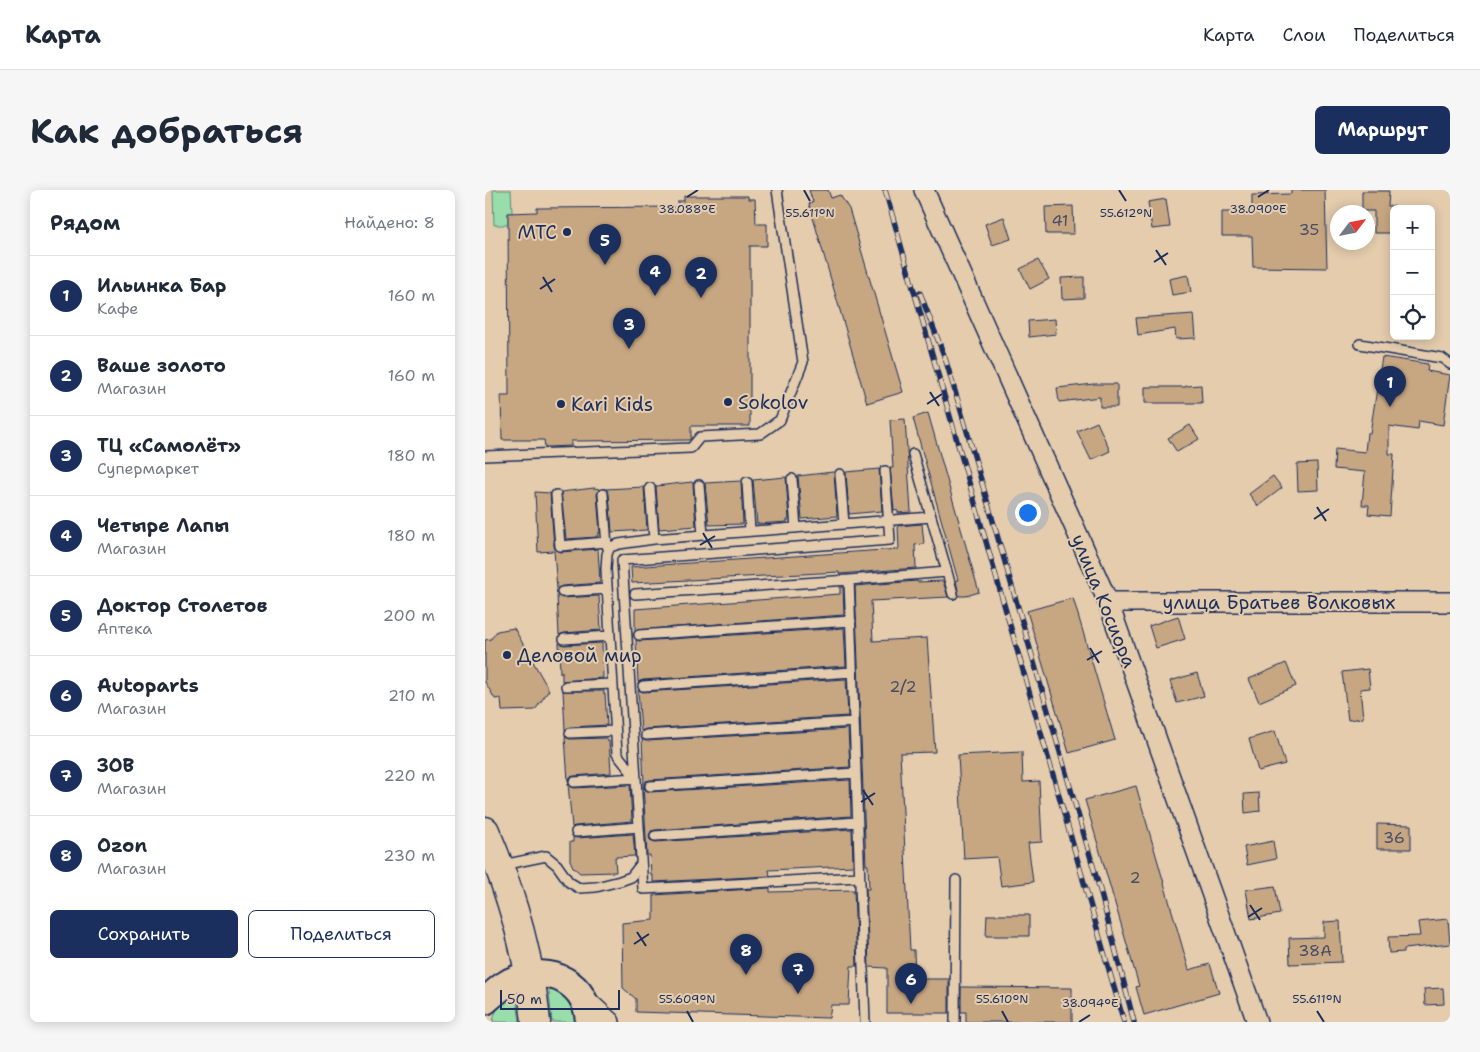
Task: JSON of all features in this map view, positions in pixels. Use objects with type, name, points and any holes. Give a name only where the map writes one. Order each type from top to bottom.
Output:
[{"type":"main road","points":[[485,831],[516,914],[529,975],[536,1022]]},
{"type":"main road","points":[[487,1002],[506,983],[529,975],[543,974],[554,976],[564,980],[581,994],[588,1013],[589,1022]]},
{"type":"street","name":"улица Косиора","points":[[924,190],[1108,602],[1257,1022]]},
{"type":"street","name":"улица Братьев Волковых","points":[[1108,602],[1450,602]]},
{"type":"street","points":[[581,994],[609,1022]]},
{"type":"lane","points":[[485,456],[691,448],[700,437],[760,434],[780,420],[803,362],[777,190]]},
{"type":"lane","points":[[1360,344],[1442,358],[1450,364]]},
{"type":"lane","points":[[913,454],[953,594]]},
{"type":"lane","points":[[859,877],[643,889],[622,560],[890,540],[885,471]]},
{"type":"lane","points":[[840,474],[844,524]]},
{"type":"lane","points":[[792,479],[796,528]]},
{"type":"lane","points":[[747,482],[750,532]]},
{"type":"lane","points":[[699,485],[703,535]]},
{"type":"lane","points":[[650,488],[654,539]]},
{"type":"lane","points":[[603,494],[617,754],[636,778]]},
{"type":"lane","points":[[556,495],[560,546],[606,542]]},
{"type":"lane","points":[[607,554],[614,545],[654,539],[931,517]]},
{"type":"lane","points":[[635,594],[947,572]]},
{"type":"lane","points":[[849,580],[865,1022]]},
{"type":"lane","points":[[562,592],[607,589]]},
{"type":"lane","points":[[639,635],[851,622]]},
{"type":"lane","points":[[564,639],[610,636]]},
{"type":"lane","points":[[643,686],[852,672]]},
{"type":"lane","points":[[566,686],[612,684]]},
{"type":"lane","points":[[646,735],[854,722]]},
{"type":"lane","points":[[570,734],[615,730]]},
{"type":"lane","points":[[650,786],[856,773]]},
{"type":"lane","points":[[574,782],[636,778]]},
{"type":"lane","points":[[655,836],[857,822]]},
{"type":"lane","points":[[576,832],[639,827]]},
{"type":"lane","points":[[499,865],[546,856],[557,865],[569,882],[579,888],[620,882],[631,877],[641,864]]},
{"type":"lane","points":[[955,880],[955,1022]]},
{"type":"green space","points":[[493,190],[511,190],[512,213],[508,213],[508,225],[494,225]]},
{"type":"green space","points":[[551,990],[563,994],[567,998],[579,1022],[552,1022],[549,992]]},
{"type":"green space","points":[[516,995],[520,1022],[493,1022],[495,1013],[500,1005],[507,998]]},
{"type":"building","points":[[809,190],[828,190],[831,198],[840,195],[849,209],[903,392],[867,403],[809,204],[813,202]]},
{"type":"building","points":[[1291,190],[1325,190],[1327,268],[1253,267],[1252,236],[1222,236],[1222,212],[1252,212],[1252,195],[1291,194]]},
{"type":"building","points":[[1362,191],[1389,191],[1390,233],[1375,233],[1375,205],[1362,205]]},
{"type":"building","points":[[684,196],[748,196],[748,199],[755,199],[756,224],[767,224],[767,246],[750,246],[750,426],[691,426],[691,438],[689,440],[571,441],[571,446],[545,447],[544,440],[502,440],[501,396],[509,396],[508,213],[537,212],[537,208],[678,207],[678,201],[684,201]]},
{"type":"building","points":[[1166,199],[1170,227],[1152,229],[1148,202]]},
{"type":"building","points":[[1073,206],[1074,234],[1046,234],[1045,207]]},
{"type":"building","points":[[1004,217],[1011,239],[992,245],[985,224]]},
{"type":"building","points":[[1038,260],[1049,279],[1030,289],[1020,269]]},
{"type":"building","points":[[1188,275],[1191,292],[1172,295],[1169,279]]},
{"type":"building","points":[[1084,277],[1084,298],[1062,299],[1061,278]]},
{"type":"building","points":[[1194,314],[1196,338],[1176,339],[1175,329],[1138,335],[1136,318]]},
{"type":"building","points":[[1055,319],[1056,334],[1029,337],[1028,321]]},
{"type":"building","points":[[1382,357],[1428,364],[1427,371],[1450,375],[1443,425],[1419,421],[1418,430],[1389,426],[1389,454],[1394,454],[1390,516],[1368,514],[1369,505],[1362,505],[1365,472],[1334,469],[1335,449],[1365,452],[1367,433],[1370,433]]},
{"type":"building","points":[[1094,384],[1117,384],[1117,407],[1100,407],[1100,397],[1059,402],[1057,388]]},
{"type":"building","points":[[1201,385],[1202,403],[1145,403],[1145,387]]},
{"type":"building","points":[[928,413],[979,592],[966,596],[959,596],[956,580],[958,580],[913,418]]},
{"type":"building","points":[[905,419],[911,512],[898,513],[898,511],[894,510],[890,468],[893,468],[890,420]]},
{"type":"building","points":[[1097,422],[1110,451],[1091,460],[1077,431]]},
{"type":"building","points":[[1190,425],[1199,439],[1177,452],[1168,438]]},
{"type":"building","points":[[1317,463],[1318,490],[1298,491],[1297,464]]},
{"type":"building","points":[[879,469],[882,511],[849,514],[846,472]]},
{"type":"building","points":[[833,472],[837,516],[802,519],[798,476]]},
{"type":"building","points":[[1273,476],[1282,488],[1258,506],[1249,494]]},
{"type":"building","points":[[786,477],[789,520],[787,522],[757,524],[753,480]]},
{"type":"building","points":[[741,481],[743,524],[709,525],[705,483]]},
{"type":"building","points":[[692,482],[696,526],[659,529],[656,486]]},
{"type":"building","points":[[644,487],[647,530],[612,532],[609,494],[606,489]]},
{"type":"building","points":[[599,489],[597,494],[599,535],[597,537],[566,539],[561,492]]},
{"type":"building","points":[[535,492],[550,493],[555,550],[561,552],[598,549],[600,583],[562,586],[557,589],[554,551],[538,552]]},
{"type":"building","points":[[922,524],[924,544],[915,545],[916,568],[839,574],[839,572],[632,583],[631,567],[899,549],[898,526]]},
{"type":"building","points":[[943,581],[948,597],[871,601],[873,641],[927,638],[935,752],[900,753],[910,950],[914,950],[915,979],[949,979],[949,1013],[887,1013],[887,968],[869,967],[866,889],[869,889],[868,865],[866,865],[855,586]]},
{"type":"building","points":[[840,587],[843,587],[844,615],[635,630],[635,609],[840,594]]},
{"type":"building","points":[[557,595],[562,598],[599,596],[601,630],[559,635]]},
{"type":"building","points":[[1073,598],[1115,740],[1069,753],[1027,611]]},
{"type":"building","points":[[1178,616],[1185,639],[1156,648],[1149,626]]},
{"type":"building","name":"Деловой мир","points":[[514,628],[549,690],[535,710],[502,711],[501,698],[495,699],[485,682],[485,640],[491,639],[497,631]]},
{"type":"building","points":[[844,628],[846,666],[643,680],[638,682],[636,640]]},
{"type":"building","points":[[559,643],[564,645],[602,643],[603,678],[562,681]]},
{"type":"building","points":[[1286,663],[1296,686],[1259,702],[1249,679]]},
{"type":"building","points":[[1368,669],[1370,688],[1360,689],[1363,718],[1348,720],[1342,672]]},
{"type":"building","points":[[1197,673],[1204,696],[1177,703],[1170,681]]},
{"type":"building","points":[[846,679],[848,716],[646,729],[641,731],[638,690],[643,692]]},
{"type":"building","points":[[563,691],[604,691],[607,725],[570,727],[565,730]]},
{"type":"building","points":[[848,729],[850,767],[650,780],[646,781],[644,786],[645,790],[650,792],[850,780],[851,816],[655,830],[651,831],[649,836],[650,840],[655,842],[852,829],[853,866],[769,870],[770,876],[653,882],[650,855],[647,855],[643,783],[642,739],[646,741]]},
{"type":"building","points":[[1275,731],[1285,764],[1258,771],[1249,739]]},
{"type":"building","points":[[565,737],[570,739],[607,738],[607,741],[609,741],[611,773],[574,776],[570,777],[568,781]]},
{"type":"building","points":[[1022,752],[1023,782],[1039,781],[1042,842],[1028,843],[1033,882],[1001,886],[997,857],[964,859],[958,755]]},
{"type":"building","points":[[568,784],[574,788],[630,785],[632,821],[572,827]]},
{"type":"building","points":[[1136,786],[1189,970],[1210,964],[1219,993],[1144,1015],[1136,987],[1139,986],[1085,800]]},
{"type":"building","points":[[1259,793],[1260,811],[1245,813],[1244,794]]},
{"type":"building","points":[[1377,824],[1411,825],[1411,849],[1377,849]]},
{"type":"building","points":[[633,834],[635,856],[615,857],[616,872],[580,873],[573,867],[570,860],[570,842],[573,842],[573,837]]},
{"type":"building","points":[[1273,841],[1276,859],[1247,865],[1244,847]]},
{"type":"building","points":[[1275,886],[1280,914],[1251,919],[1246,890]]},
{"type":"building","points":[[770,888],[770,892],[854,890],[857,966],[851,966],[849,1005],[831,1005],[829,1018],[636,1012],[636,999],[623,988],[622,923],[654,920],[654,895]]},
{"type":"building","points":[[987,915],[1029,915],[1029,936],[986,936]]},
{"type":"building","points":[[1448,919],[1450,944],[1404,949],[1404,952],[1389,953],[1388,937],[1420,936],[1418,922]]},
{"type":"building","points":[[1340,921],[1342,962],[1290,964],[1289,938],[1324,937],[1324,922]]},
{"type":"building","points":[[961,987],[1072,988],[1072,1022],[966,1022],[966,1012],[961,1012]]},
{"type":"building","points":[[1443,988],[1444,1004],[1425,1005],[1424,989]]},
{"type":"railway","points":[[885,190],[1124,1022]]},
{"type":"railway","points":[[920,293],[945,358],[964,421],[1100,890],[1134,1022]]},
{"type":"place","name":"МТС","points":[[567,232]]},
{"type":"place","name":"Доктор Столетов","points":[[605,265]]},
{"type":"place","name":"Четыре Лапы","points":[[655,296]]},
{"type":"place","name":"Ваше золото","points":[[701,298]]},
{"type":"place","name":"ТЦ «Самолёт»","points":[[629,349]]},
{"type":"place","name":"Sokolov","points":[[728,402]]},
{"type":"place","name":"Kari Kids","points":[[561,404]]},
{"type":"place","name":"Ильинка Бар","points":[[1390,407]]},
{"type":"place","name":"Деловой мир","points":[[507,655]]},
{"type":"place","name":"Ozon","points":[[746,975]]},
{"type":"place","name":"ЗОВ","points":[[798,994]]},
{"type":"place","name":"Autoparts","points":[[911,1004]]}]
